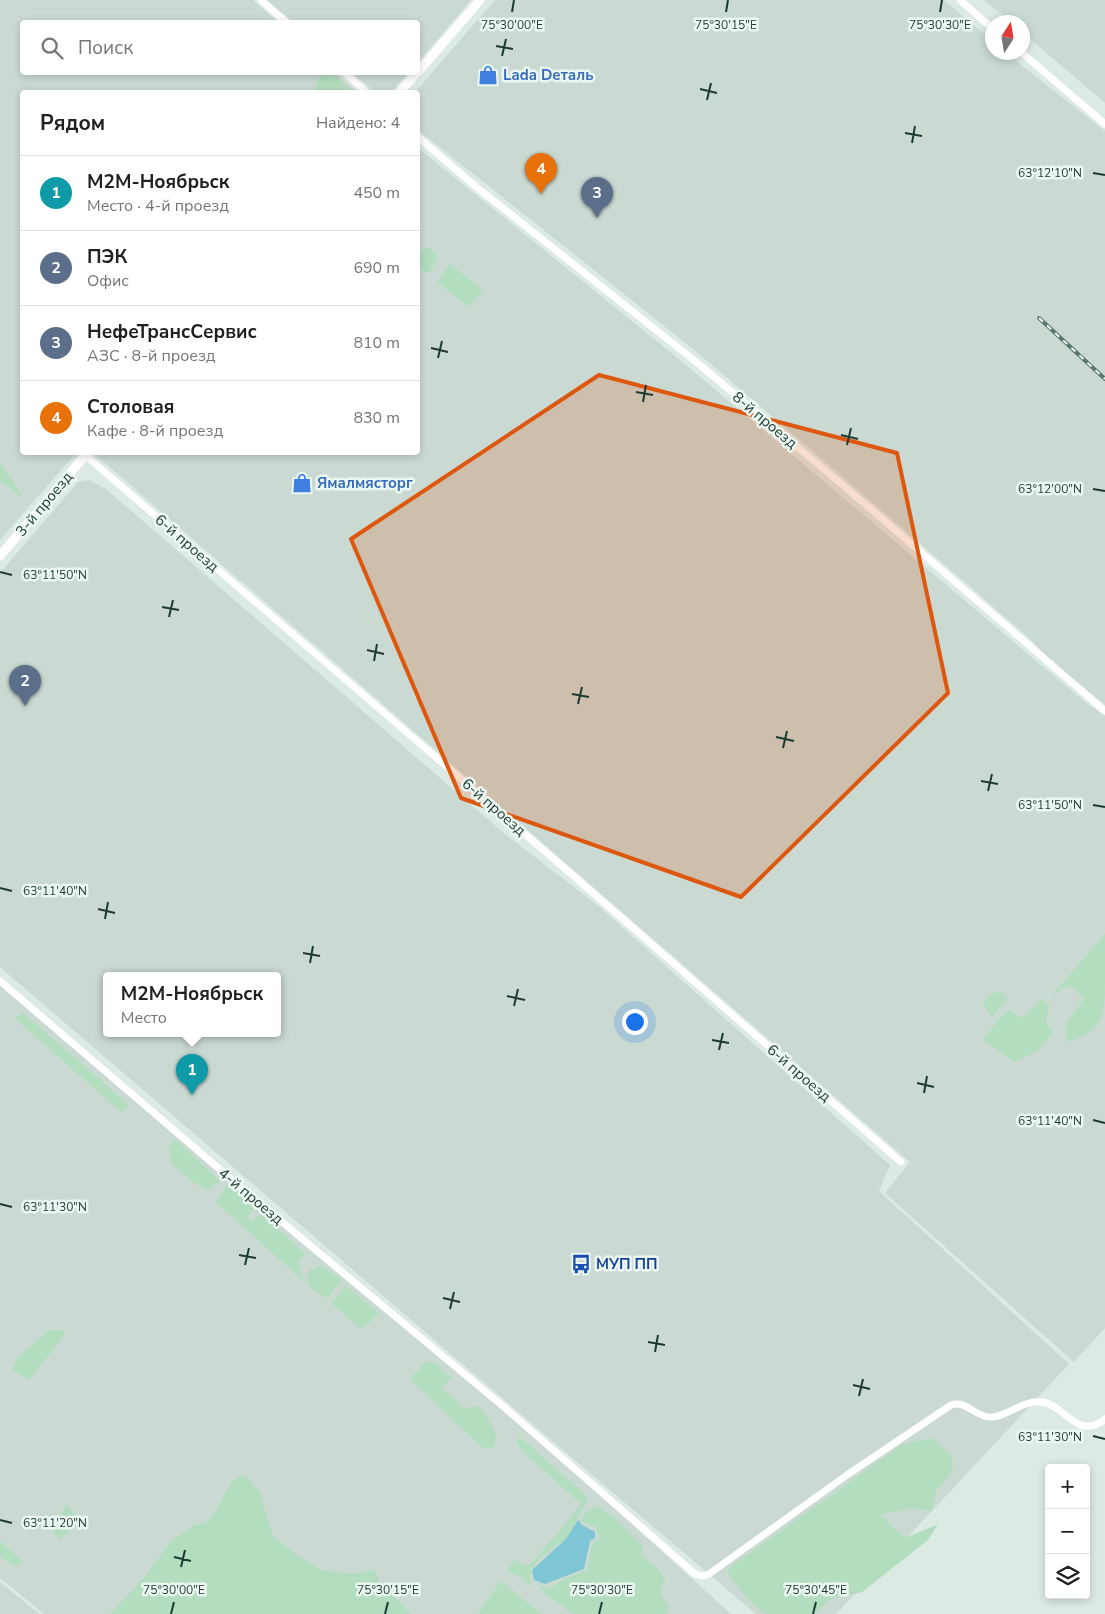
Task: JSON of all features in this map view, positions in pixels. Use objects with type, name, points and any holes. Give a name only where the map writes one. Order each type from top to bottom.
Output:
[{"type":"street","points":[[261,0],[284,20]]},
{"type":"street","points":[[420,69],[480,0]]},
{"type":"street","points":[[960,0],[985,22]]},
{"type":"street","points":[[1030,60],[1105,124]]},
{"type":"street","points":[[347,75],[364,90]]},
{"type":"street","points":[[402,90],[414,75]]},
{"type":"street","name":"8-й проезд","points":[[420,140],[475,186],[700,365],[872,509],[1105,711]]},
{"type":"street","name":"3-й проезд","points":[[0,556],[85,455]]},
{"type":"street","name":"6-й проезд","points":[[87,455],[901,1162]]},
{"type":"street","name":"4-й проезд","points":[[0,981],[252,1198],[505,1408],[695,1574],[703,1576],[709,1574],[847,1475],[951,1405],[957,1403],[966,1405],[991,1418],[1028,1403],[1041,1402],[1050,1404],[1078,1424],[1090,1426],[1100,1424],[1105,1419]]},
{"type":"highlighted area","points":[[599,375],[897,453],[948,693],[741,897],[461,798],[351,539]]},
{"type":"shaded area","points":[[0,0],[253,0],[276,20],[20,20],[20,75],[337,75],[355,90],[20,90],[20,455],[74,455],[0,540]]},
{"type":"shaded area","points":[[266,0],[471,0],[420,60],[420,20],[291,20]]},
{"type":"shaded area","points":[[495,0],[944,0],[985,35],[985,60],[1015,60],[1105,131],[1105,705],[693,349],[420,132],[420,90],[417,90]]},
{"type":"shaded area","points":[[984,0],[1105,0],[1105,103],[1030,39],[1030,15],[1002,15]]},
{"type":"shaded area","points":[[355,75],[406,75],[393,90],[373,90]]},
{"type":"shaded area","points":[[420,150],[685,364],[1085,702],[1105,716],[1105,1328],[1074,1362],[885,1193],[910,1162],[97,456],[420,455]]},
{"type":"shaded area","points":[[89,480],[106,489],[506,835],[596,904],[890,1165],[879,1191],[1069,1364],[836,1614],[756,1614],[0,967],[0,573],[78,482]]},
{"type":"shaded area","points":[[0,984],[516,1419],[731,1614],[44,1614],[0,1578]]},
{"type":"shaded area","points":[[0,1582],[28,1605],[40,1614],[0,1614]]},
{"type":"green space","points":[[324,75],[335,76],[351,90],[316,90],[319,77]]},
{"type":"green space","points":[[425,248],[431,248],[438,257],[431,271],[426,273],[420,268],[420,257]]},
{"type":"green space","points":[[450,264],[483,292],[480,293],[469,307],[437,282]]},
{"type":"green space","points":[[0,463],[18,488],[22,498],[0,480]]},
{"type":"green space","points":[[1105,934],[1105,994],[1100,1020],[1088,1032],[1067,1042],[1066,1024],[1084,999],[1070,985],[1052,995]]},
{"type":"green space","points":[[997,992],[1002,993],[1008,998],[992,1017],[983,1005],[988,996]]},
{"type":"green space","points":[[1041,999],[1050,1006],[1047,1020],[1053,1032],[1036,1051],[1014,1062],[983,1040],[1002,1015],[1009,1010],[1023,1018]]},
{"type":"green space","points":[[22,1012],[129,1105],[122,1113],[14,1018]]},
{"type":"green space","points":[[173,1140],[178,1142],[220,1181],[207,1190],[197,1185],[171,1163],[171,1154],[168,1150]]},
{"type":"green space","points":[[226,1186],[242,1193],[254,1209],[248,1217],[250,1222],[261,1214],[306,1254],[298,1262],[306,1283],[212,1199],[219,1199]]},
{"type":"green space","points":[[321,1265],[342,1280],[327,1298],[310,1287],[307,1279],[310,1269],[313,1270]]},
{"type":"green space","points":[[346,1286],[379,1313],[361,1330],[331,1303]]},
{"type":"green space","points":[[49,1330],[64,1330],[64,1336],[29,1380],[12,1370],[17,1358]]},
{"type":"green space","points":[[426,1361],[436,1363],[445,1373],[452,1377],[442,1388],[464,1408],[479,1406],[495,1433],[495,1443],[491,1449],[481,1447],[410,1379]]},
{"type":"green space","points":[[520,1437],[588,1497],[566,1539],[551,1549],[536,1563],[531,1573],[531,1587],[521,1577],[507,1571],[514,1560],[527,1567],[581,1504],[522,1451],[516,1440]]},
{"type":"green space","points":[[932,1438],[951,1455],[953,1471],[936,1491],[932,1511],[910,1508],[880,1515],[905,1538],[938,1524],[928,1540],[862,1592],[828,1600],[815,1614],[767,1614],[750,1601],[739,1588],[727,1570],[733,1565],[903,1444]]},
{"type":"green space","points":[[243,1475],[250,1480],[260,1493],[273,1536],[294,1553],[321,1570],[353,1574],[374,1570],[380,1582],[411,1614],[110,1614],[143,1579],[172,1540],[194,1526],[207,1522],[215,1512],[232,1481]]},
{"type":"green space","points":[[66,1504],[80,1518],[60,1540],[52,1532]]},
{"type":"green space","points":[[598,1506],[613,1516],[643,1546],[641,1555],[655,1566],[665,1578],[660,1593],[668,1606],[669,1604],[667,1614],[574,1614],[547,1596],[537,1584],[549,1589],[564,1579],[587,1570],[593,1542],[600,1539],[596,1527],[580,1521],[587,1511]]},
{"type":"green space","points":[[0,1541],[22,1561],[16,1567],[0,1557]]},
{"type":"green space","points":[[501,1581],[535,1609],[543,1614],[478,1614]]},
{"type":"water","points":[[578,1520],[582,1525],[595,1532],[595,1538],[590,1541],[584,1569],[545,1584],[534,1580],[532,1570],[566,1539]]},
{"type":"railway","points":[[1039,318],[1105,379]]},
{"type":"place","name":"Lada Dеталь","points":[[488,75]]},
{"type":"place","name":"Столовая","points":[[541,194]]},
{"type":"place","name":"НефеТрансСервис","points":[[597,218]]},
{"type":"place","name":"Ямалмясторг","points":[[302,483]]},
{"type":"place","name":"ПЭК","points":[[25,706]]},
{"type":"place","name":"М2М-Ноябрьск","points":[[192,1095]]},
{"type":"place","name":"МУП ПП","points":[[581,1264]]}]
